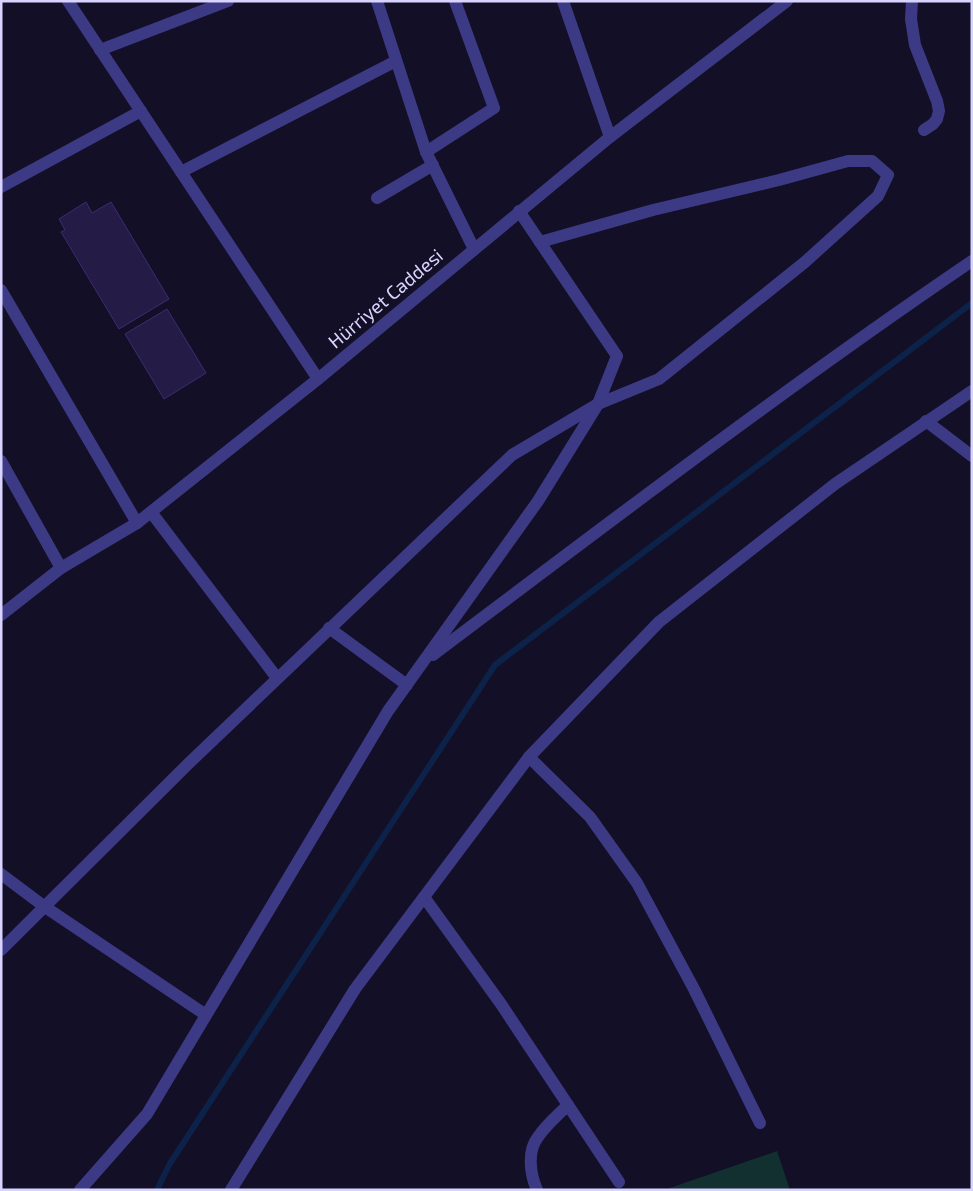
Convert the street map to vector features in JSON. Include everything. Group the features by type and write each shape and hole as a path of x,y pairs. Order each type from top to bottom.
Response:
{"street":[{"path":"68,1 318,379"},
{"path":"100,50 228,1"},
{"path":"377,1 426,152 474,249"},
{"path":"426,152 494,108 455,1"},
{"path":"563,1 610,137"},
{"name":"Hürriyet Caddesi","path":"1,615 61,568 137,523 318,379 610,137 787,1"},
{"path":"912,1 911,19 915,45 940,111 933,124 924,130"},
{"path":"181,172 396,61"},
{"path":"1,187 141,111"},
{"path":"1,950 188,764 512,455 598,404 659,378 805,262 878,196 888,175 872,161 848,161 779,180 653,210 540,242"},
{"path":"377,198 433,165"},
{"path":"80,1190 147,1114 388,711 538,501 598,404 617,356 519,211"},
{"path":"423,663 730,432 972,261"},
{"path":"1,290 137,523"},
{"path":"231,1190 355,989 529,757 659,622 835,484 972,391"},
{"path":"926,422 972,456"},
{"path":"1,461 61,568"},
{"path":"151,512 277,678"},
{"path":"329,628 407,685"},
{"path":"529,757 590,817 637,883 694,989 760,1124"},
{"path":"1,874 44,907 206,1015"},
{"path":"424,898 501,1004 619,1182"},
{"path":"537,1190 531,1170 533,1148 537,1138 568,1105"}],"green space":[{"path":"777,1151 790,1190 664,1190"}],"building":[{"path":"86,202 92,213 111,202 169,299 119,329 61,232 65,230 59,219"},
{"path":"167,309 206,373 164,399 125,334"}],"waterway":[{"path":"157,1190 169,1165 495,665 972,303"}]}
